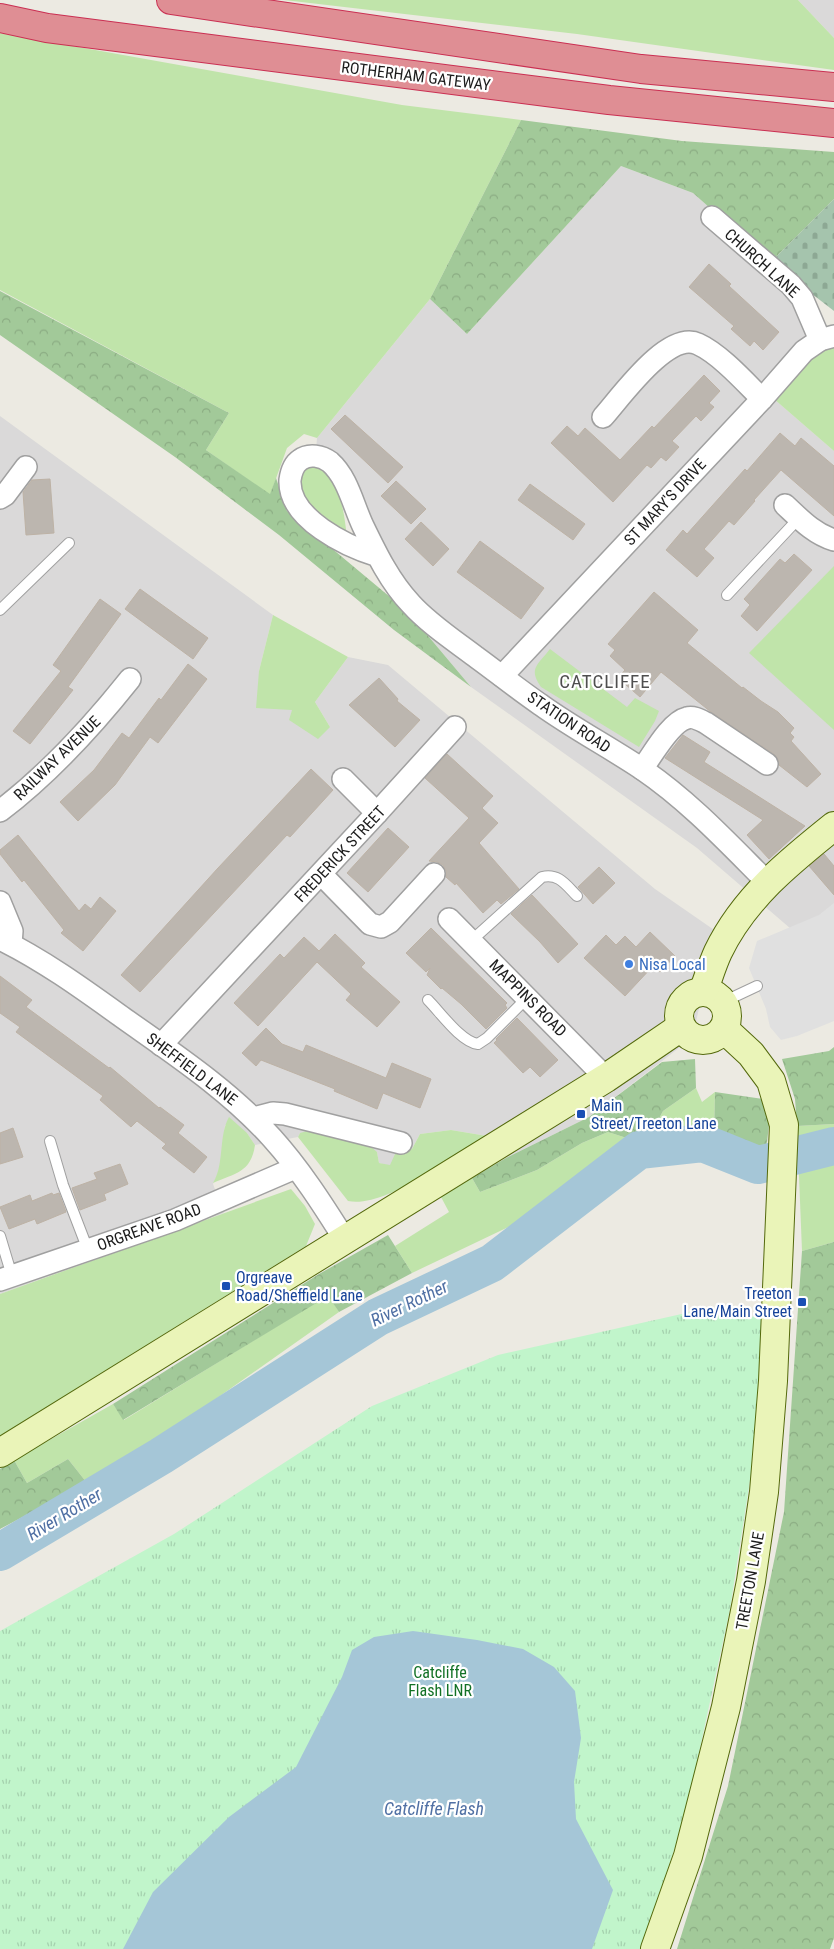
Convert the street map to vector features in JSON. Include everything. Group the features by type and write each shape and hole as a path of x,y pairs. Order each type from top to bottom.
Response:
{"highway":[{"path":"171,0 641,69 834,88"},
{"name":"ROTHERHAM GATEWAY","path":"0,18 48,28 608,100 834,123"}],"main road":[{"path":"713,997 688,997 682,1003 679,1010 681,1027 686,1033 699,1040 713,1038 724,1029 728,1015 713,997 718,953 729,932 742,912 767,882 834,826"},
{"path":"0,1453 606,1078 681,1027"},
{"name":"TREETON LANE","path":"655,1949 690,1847 726,1707 751,1582 764,1492 773,1381 784,1125 771,1081 751,1054 724,1029"}],"street":[{"name":"CHURCH LANE","path":"712,217 791,285 802,298 827,338"},
{"name":"ST MARY'S DRIVE","path":"502,676 762,399 804,351 827,338"},
{"path":"603,417 653,360 668,348 683,342 696,343 711,351 762,399"},
{"name":"STATION ROAD","path":"378,556 360,551 341,541 314,523 300,508 292,497 290,476 294,467 301,459 310,455 321,457 330,462 341,476 386,571 411,605 451,638 549,711 642,770 691,807 767,882"},
{"path":"0,498 5,495 26,467"},
{"path":"792,511 822,536 834,540"},
{"name":"RAILWAY AVENUE","path":"0,811 76,744 130,679"},
{"path":"642,770 672,727 679,721 688,718 696,718 706,723 767,764"},
{"name":"FREDERICK STREET","path":"161,1045 455,727"},
{"path":"343,779 377,813"},
{"path":"321,874 370,924 381,927 390,922 434,874"},
{"path":"0,902 12,931 5,942"},
{"name":"MAPPINS ROAD","path":"449,919 606,1078"},
{"name":"SHEFFIELD LANE","path":"5,942 73,982 213,1083 253,1118 273,1139 318,1197 345,1240"},
{"path":"253,1118 273,1113 285,1114 401,1143"},
{"name":"ORGREAVE ROAD","path":"6,1278 175,1220 295,1168"}],"lane":[{"path":"727,595 792,511"},
{"path":"0,610 69,544"},
{"path":"471,941 542,877 557,876 578,896"},
{"path":"713,997 756,986"},
{"path":"428,1000 464,1037 471,1043 478,1044 487,1038 527,998"},
{"path":"50,1142 63,1185 88,1250"},
{"path":"0,1236 6,1278"}],"shaded area":[{"path":"798,0 834,0 834,38"},
{"path":"621,166 693,193 771,262 813,295 831,347 774,399 834,451 834,966 697,848 471,687 408,612 343,510 340,493 315,464 317,438 430,299 467,334"},
{"path":"0,416 273,615 259,671 292,710 330,727 315,702 348,657 388,665 655,889 733,943 703,992 692,1038 589,1117 506,1158 487,1136 451,1130 420,1134 412,1149 390,1166 379,1163 377,1152 300,1133 298,1137 255,1145 247,1133 225,1125 222,1157 213,1184 224,1213 0,1294"},
{"path":"834,903 834,1021 797,1036 781,1040 770,1027 766,1009 749,968 757,941 819,915"}],"green space":[{"path":"284,0 798,0 834,38 834,70 577,34"},
{"path":"0,33 402,105 521,120 430,299 317,438 304,434 287,448 270,495 206,450 229,413 0,290"},
{"path":"521,120 682,141 834,152 834,199 771,262 693,193 621,166 467,334 430,299"},
{"path":"834,199 834,311 771,262"},
{"path":"0,291 229,413 206,450 270,494 276,478 287,511 408,612 471,687 394,630 279,535 175,457 0,335"},
{"path":"834,347 834,451 774,399 817,353"},
{"path":"315,464 324,471 335,486 342,505 347,536 308,509 297,475 306,466"},
{"path":"834,566 834,730 749,653"},
{"path":"273,615 348,657 315,702 330,727 318,739 289,720 292,710 256,708 259,671"},
{"path":"550,649 627,707 635,698 659,711 639,747 541,687 537,681 535,671 538,663"},
{"path":"834,1047 834,1124 797,1126 795,1099 782,1059 829,1051"},
{"path":"695,1059 696,1088 663,1111 649,1138 636,1141 608,1132 582,1143 537,1170 480,1192 472,1178 506,1158 589,1117 662,1062"},
{"path":"696,1088 702,1102 715,1092 714,1134 692,1131 649,1138 663,1111"},
{"path":"715,1092 763,1099 769,1125 766,1150 714,1134"},
{"path":"229,1117 247,1133 255,1145 253,1154 246,1167 241,1171 213,1183 219,1167 224,1133"},
{"path":"834,1124 834,1242 802,1251 797,1126"},
{"path":"451,1130 487,1136 439,1167 400,1189 381,1197 363,1201 348,1201 298,1137 300,1133 307,1131 370,1146 377,1152 379,1163 390,1165 396,1152 412,1149 420,1134"},
{"path":"608,1132 636,1141 517,1223 412,1273 395,1246 449,1212 441,1197 472,1178 480,1192 537,1170 582,1143"},
{"path":"291,1189 305,1206 315,1224 306,1246 0,1436 0,1294"},
{"path":"388,1235 412,1273 339,1312 328,1296 123,1420 113,1404 319,1274"},
{"path":"834,1242 834,1938 830,1949 677,1949 728,1786 784,1512 802,1251"},
{"path":"328,1295 339,1312 186,1420 87,1483 68,1459 27,1483 14,1460 113,1404 124,1420"},
{"name":"Catcliffe Flash LNR","path":"713,1307 713,1315 762,1317 758,1429 730,1609 686,1813 642,1949 0,1949 0,1631 174,1534 372,1406 498,1355"},
{"path":"68,1459 87,1483 0,1529 0,1469 14,1460 27,1483"}],"water":[{"name":"Catcliffe Flash","path":"413,1631 523,1649 554,1667 575,1691 581,1738 574,1782 576,1819 613,1890 592,1949 123,1949 153,1892 229,1817 296,1767 342,1677 352,1650 374,1637"}],"building":[{"path":"709,264 731,284 729,286 779,332 763,350 754,341 750,346 731,329 734,326 689,287"},
{"path":"704,375 720,391 709,403 714,407 701,421 696,416 672,441 679,447 666,461 661,457 651,468 647,465 613,502 551,443 567,426 578,436 585,428 620,460 652,426 654,428"},
{"path":"345,415 403,467 388,483 331,429"},
{"path":"780,433 795,446 801,438 834,466 834,516 781,470 734,525 729,521 704,549 714,558 697,577 666,550 683,530 687,534"},
{"path":"50,479 54,533 26,535 23,492 32,480"},
{"path":"396,481 426,509 411,524 381,496"},
{"path":"530,484 585,524 573,540 518,500"},
{"path":"421,522 449,549 433,566 405,539"},
{"path":"480,541 544,588 521,619 457,572"},
{"path":"794,554 812,570 757,631 741,616 750,605 744,599 780,559 785,563"},
{"path":"140,589 208,638 193,659 125,609"},
{"path":"654,592 698,630 687,643 742,688 778,712 794,728 790,733 794,737 791,741 821,774 807,787 779,765 778,759 774,754 711,712 661,672 640,697 618,678 625,670 610,656 615,650 608,644"},
{"path":"100,599 121,614 68,687 73,690 30,744 13,731 61,671 53,665"},
{"path":"188,664 207,679 158,743 150,737 115,785 78,821 60,802 94,770 122,733 129,738"},
{"path":"379,678 398,699 397,701 420,720 395,747 349,705"},
{"path":"683,735 710,752 704,762 805,826 769,859 747,835 763,820 665,758"},
{"path":"447,754 493,796 482,808 498,823 479,843 519,889 501,904 497,900 483,913 456,883 455,885 446,877 443,865 429,861 469,818 425,778"},
{"path":"311,769 333,790 290,837 287,835 140,992 121,975"},
{"path":"388,828 409,847 368,892 347,873"},
{"path":"18,835 79,911 85,904 91,909 100,897 116,911 83,951 61,933 64,930 24,880 22,882 0,854 0,850"},
{"path":"824,854 834,866 834,895 809,866"},
{"path":"599,867 615,883 593,904 578,887"},
{"path":"532,895 578,944 558,963 540,942 511,914"},
{"path":"431,928 507,1003 505,1005 507,1008 486,1029 461,1004 441,989 427,975 430,968 426,972 406,953"},
{"name":"Nisa Local","path":"650,932 675,956 660,972 653,966 625,996 584,958 606,935 616,945 625,936 636,947"},
{"path":"335,934 365,963 361,967 400,1002 377,1027 346,1000 351,994 317,962 258,1026 234,1003 280,954 284,958 304,937 319,951"},
{"path":"0,976 32,1000 26,1007 110,1067 159,1108 184,1125 178,1133 207,1157 194,1173 162,1148 166,1144 137,1121 131,1127 100,1100 103,1096 16,1032 20,1027 0,1013"},
{"path":"517,1018 558,1060 540,1077 530,1067 523,1073 494,1043"},
{"path":"266,1028 282,1044 303,1052 306,1045 386,1078 392,1063 431,1079 420,1108 383,1093 377,1109 334,1091 335,1089 261,1060 256,1066 242,1053"},
{"path":"13,1128 23,1157 0,1164 0,1133"},
{"path":"120,1164 128,1184 104,1194 106,1200 80,1210 72,1188 97,1179 94,1173"},
{"path":"52,1193 53,1195 59,1193 66,1212 37,1224 35,1219 9,1229 0,1207 30,1195 32,1201"}],"waterway":[{"name":"River Rother","path":"0,1552 161,1456 378,1317 492,1263 639,1150 703,1143 758,1165 834,1146"}],"place":[{"name":"Nisa Local","path":"629,964"},
{"name":"Main Street/Treeton Lane","path":"581,1114"},
{"name":"Orgreave Road/Sheffield Lane","path":"226,1286"},
{"name":"Treeton Lane/Main Street","path":"802,1302"}],"district":[{"name":"CATCLIFFE","path":"605,681"}]}
